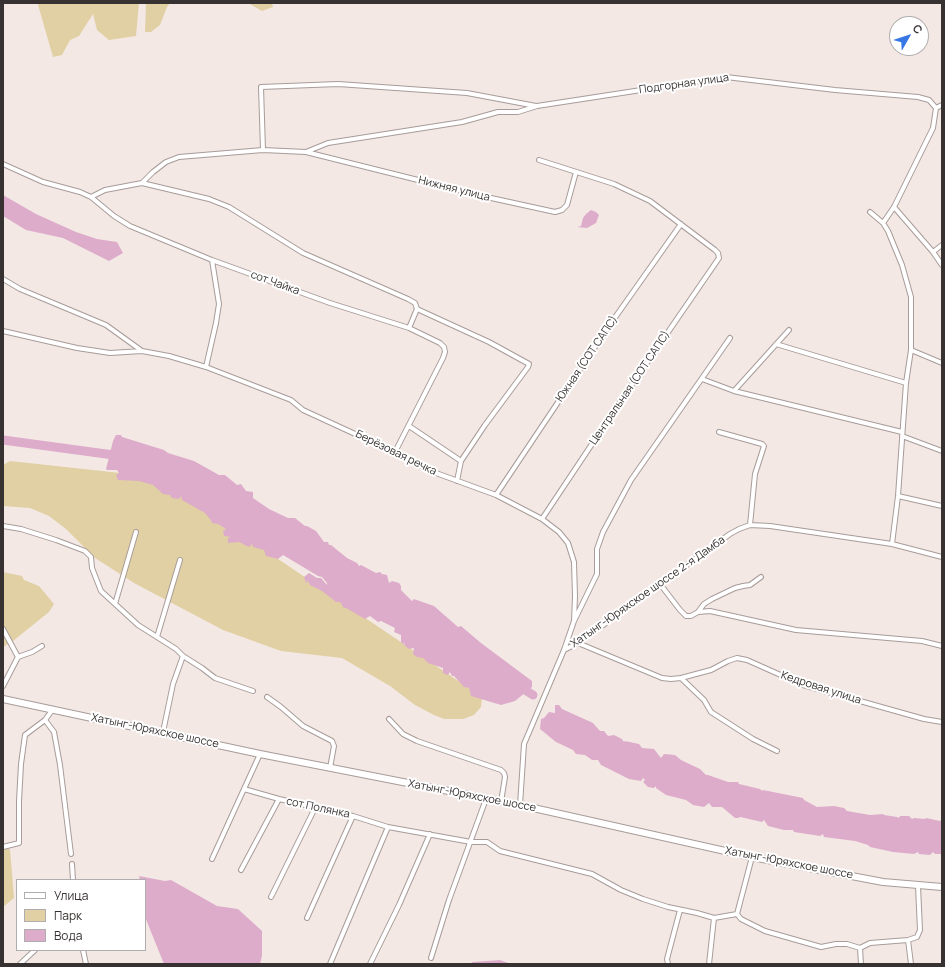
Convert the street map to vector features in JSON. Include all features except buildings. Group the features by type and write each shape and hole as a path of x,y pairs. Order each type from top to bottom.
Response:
{"main road":[{"name":"Хатынг-Юряхское шоссе","path":"3,699 164,732 260,754 520,805 752,857 883,882 942,887"}],"street":[{"name":"Подгорная улица","path":"306,152 328,143 462,122 498,112 518,112 537,106 726,76 835,90 918,97 929,100 936,108"},
{"path":"263,150 261,87 338,84 467,93 537,106"},
{"path":"883,223 894,207 933,128 936,108 942,105"},
{"path":"142,183 166,162 178,157 263,150 306,152"},
{"name":"Нижняя улица","path":"306,152 482,196 555,212 562,210 567,205 576,172"},
{"path":"539,160 614,184 650,201 681,224"},
{"name":"сот Чайка","path":"3,164 43,182 80,192 91,197 114,216 130,226 212,260 330,303 409,328 440,343 444,347 445,352 443,358 409,426"},
{"path":"91,197 105,190 142,183 209,199 229,207 303,253 415,303 417,310 409,328"},
{"path":"894,207 933,252 942,265"},
{"path":"870,212 883,223 888,230 902,265 911,297 911,350 906,383 898,496 892,544"},
{"name":"Центральная (СОТ САПС)","path":"542,519 719,258 715,250 681,224"},
{"name":"Южная (СОТ САПС)","path":"496,495 613,320 681,224"},
{"path":"933,252 942,245"},
{"path":"206,367 219,304 212,260"},
{"path":"3,279 20,289 106,325 142,351"},
{"path":"417,310 489,342 529,364 461,461 457,481"},
{"path":"734,391 789,330"},
{"path":"3,331 77,348 110,353 142,351"},
{"path":"564,650 574,621 594,581 598,566 597,549 603,532 631,480 730,338"},
{"path":"776,344 906,383"},
{"path":"911,350 942,363"},
{"name":"Берёзовая речка","path":"142,351 169,356 206,367 291,400 303,410 395,452 436,473 496,495 542,519 559,532 568,543 572,555 574,562 576,596 574,621"},
{"path":"702,379 734,391 902,434 942,451"},
{"path":"395,452 409,426 461,461"},
{"path":"719,432 762,444 764,446 755,474 750,525"},
{"path":"898,496 942,506"},
{"name":"Хатынг-Юряхское шоссе 2-я Дамба","path":"520,805 524,744 564,650 578,643 740,528 750,525 795,529 892,544 942,557"},
{"path":"3,526 21,529 56,540 85,552 91,557 92,568 101,591 138,625 176,649 183,656 215,678 253,691"},
{"path":"115,604 136,532"},
{"path":"158,637 180,560"},
{"path":"660,584 682,613 686,616 691,616 698,612 704,604 712,599 736,588 750,585 761,577"},
{"path":"698,612 719,612 796,630 922,641 942,646"},
{"path":"3,629 18,657"},
{"name":"Кедровая улица","path":"578,643 662,678 671,679 681,678 711,670 737,658 747,660 803,685 924,719 942,722"},
{"path":"3,686 18,657 32,652 42,646"},
{"path":"164,732 173,684 183,656"},
{"path":"681,678 704,700 711,712 753,739 777,751"},
{"path":"267,697 303,726 332,741 334,746 330,768"},
{"path":"3,847 19,843 21,764 25,735 45,720 53,709"},
{"path":"389,719 403,734 417,741 501,770 505,776 501,802"},
{"path":"45,720 54,732 63,786 71,854"},
{"path":"212,859 260,754"},
{"name":"сот Полянка","path":"244,789 315,808 353,816 388,827 471,842 486,842 500,851 592,874 620,890 655,903 714,918"},
{"path":"242,870 279,799"},
{"path":"431,958 449,900 486,799"},
{"path":"271,897 315,808"},
{"path":"307,918 353,816"},
{"path":"330,964 388,827"},
{"path":"370,964 399,905 430,834"},
{"path":"737,914 752,857"},
{"path":"72,864 73,879"},
{"path":"737,914 741,919 765,931 821,947 836,944 847,944 860,948 870,942 914,939 920,933 918,886"},
{"path":"668,964 667,958 680,910"},
{"path":"709,964 714,918 737,914"},
{"path":"908,940 911,964"},
{"path":"860,948 861,964"},
{"path":"20,964 34,951"},
{"path":"83,951 86,964"}],"green space":[{"path":"39,3 139,3 136,36 109,40 97,30 93,14 79,36 70,40 62,55 53,57 38,5"},
{"path":"146,3 170,3 160,25 151,32 145,32"},
{"path":"248,3 272,3 273,7 262,11"},
{"path":"10,461 157,477 482,697 481,707 474,715 463,719 444,719 415,705 390,686 342,658 281,651 223,630 134,583 95,558 66,529 49,516 30,508 3,506 3,465"},
{"path":"3,572 22,576 24,580 39,586 54,604 49,612 13,641 3,647"},
{"path":"3,849 10,849 14,898 3,907"}],"water":[{"path":"3,195 36,214 76,232 97,239 117,242 123,253 109,261 63,238 26,230 3,216"},
{"path":"591,210 599,215 596,223 587,228 577,227 581,226 583,218"},
{"path":"116,435 121,435 122,437 194,461 219,475 225,475 237,485 241,484 246,491 253,492 253,498 269,509 288,518 295,518 305,526 316,531 324,542 328,542 329,545 347,558 357,563 359,566 361,565 376,573 380,572 387,575 389,583 392,581 399,583 401,590 412,601 414,599 434,606 458,627 461,626 532,681 532,687 515,701 501,705 471,696 469,688 464,687 454,676 452,676 450,672 448,675 443,673 443,668 428,663 423,658 417,657 413,654 414,648 409,649 404,645 405,643 403,644 401,642 401,635 394,632 395,628 381,621 378,622 370,616 365,619 344,608 340,602 336,602 322,591 310,585 308,581 306,583 304,577 309,573 317,578 321,578 327,585 322,577 283,555 278,559 266,556 264,550 253,547 252,544 249,547 239,542 228,543 228,538 231,537 224,536 223,531 226,529 218,524 212,523 205,513 182,500 181,496 179,499 172,498 170,495 163,494 153,485 139,481 118,480 116,475 119,473 117,470 106,469"},
{"path":"555,705 559,705 562,709 593,723 600,731 604,731 608,736 614,735 622,739 624,742 639,744 642,748 654,749 661,758 664,754 675,755 681,760 700,769 706,775 728,782 738,782 739,784 760,789 762,791 803,798 817,807 834,806 844,808 847,811 870,815 883,814 899,818 900,816 909,816 912,819 926,818 940,821 942,819 942,854 935,854 933,852 930,855 919,854 918,852 914,854 893,852 870,847 855,841 824,837 823,834 820,836 794,832 793,830 784,830 768,826 764,820 762,822 740,817 735,818 722,807 712,807 709,803 704,807 693,805 686,800 666,795 656,788 656,786 654,788 648,787 643,782 645,780 643,778 641,781 629,779 601,765 598,760 592,760 585,755 576,754 573,750 556,742 540,729 541,719 544,718 549,712 555,713"},
{"path":"139,876 165,881 171,880 217,906 238,909 262,931 262,956 260,964 164,964 146,919 146,879 140,879"},
{"path":"500,960 511,964 469,964 473,962"}],"waterway":[{"path":"3,440 121,456"},
{"path":"517,685 533,695"}]}
